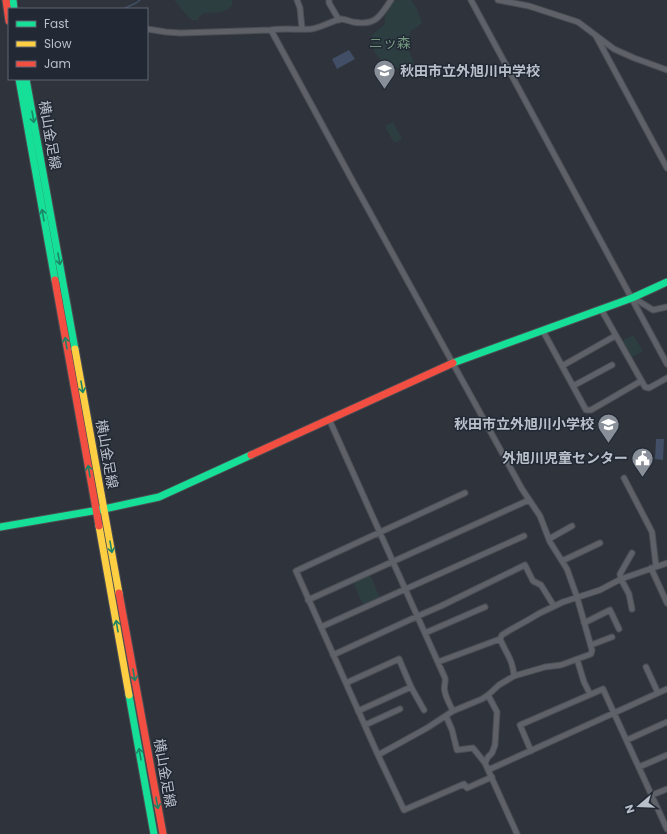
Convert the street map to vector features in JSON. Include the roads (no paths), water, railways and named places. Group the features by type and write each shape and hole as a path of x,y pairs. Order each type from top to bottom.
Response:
{"street":[{"path":"6,0 8,14"},
{"path":"297,0 300,8 302,29"},
{"path":"329,0 329,3 339,20"},
{"path":"148,29 180,33 312,29 342,19 365,23 374,21 380,16 392,0"},
{"path":"471,0 633,297 667,364"},
{"path":"498,0 529,6 578,22 614,49 667,70"},
{"path":"271,30 522,489 540,516 549,539 567,569 577,597 592,650 591,654 561,665 545,667 514,676 499,685 488,695 453,711 427,728 378,755"},
{"path":"596,35 667,168"},
{"name":"横山金足線","path":"19,80 154,834"},
{"name":"横山金足線","path":"26,80 163,834"},
{"path":"0,527 104,509 159,497 453,363 633,297 667,282"},
{"path":"633,297 653,310 667,307"},
{"path":"600,309 645,387 649,388 667,378"},
{"path":"543,330 586,410 591,410 641,381"},
{"path":"562,366 616,336"},
{"path":"573,386 612,365"},
{"path":"329,419 445,678 446,681 444,688 453,711"},
{"path":"624,478 652,532 654,567 667,603"},
{"path":"465,493 296,571 404,810 464,784 467,788 492,777"},
{"path":"308,600 529,500"},
{"path":"549,539 572,526"},
{"path":"321,627 524,536"},
{"path":"562,561 600,543"},
{"path":"632,553 620,574 629,594 632,609"},
{"path":"438,662 500,640 502,635 510,630 563,602 600,590 621,579 667,563"},
{"path":"333,655 441,606 525,565 534,581 541,585 554,606"},
{"path":"425,633 484,607"},
{"path":"584,623 610,610 619,629"},
{"path":"591,646 612,637"},
{"path":"500,640 510,658 514,669 514,676"},
{"path":"346,683 399,659 411,687 424,710"},
{"path":"577,659 584,682 590,694"},
{"path":"646,667 658,693"},
{"path":"358,711 411,687"},
{"path":"531,751 520,725 602,689 666,825"},
{"path":"488,770 667,689"},
{"path":"485,762 492,753 495,745 496,712 488,695"},
{"path":"365,725 400,710"},
{"path":"446,716 452,730 457,750 473,748 485,762 517,834"},
{"path":"627,740 667,722"},
{"path":"639,767 667,755"},
{"path":"652,795 667,789"}],"water":[{"path":"349,50 355,59 337,69 332,59"},
{"path":"656,439 664,439 663,460 655,459"}],"waterway":[{"path":"125,8 140,0"}],"place":[{"name":"秋田市立外旭川中学校","path":"385,90"},
{"name":"秋田市立外旭川小学校","path":"609,444"},
{"name":"外旭川児童センター","path":"643,478"}],"park label":[{"name":"ニッ森","path":"390,43"}]}
